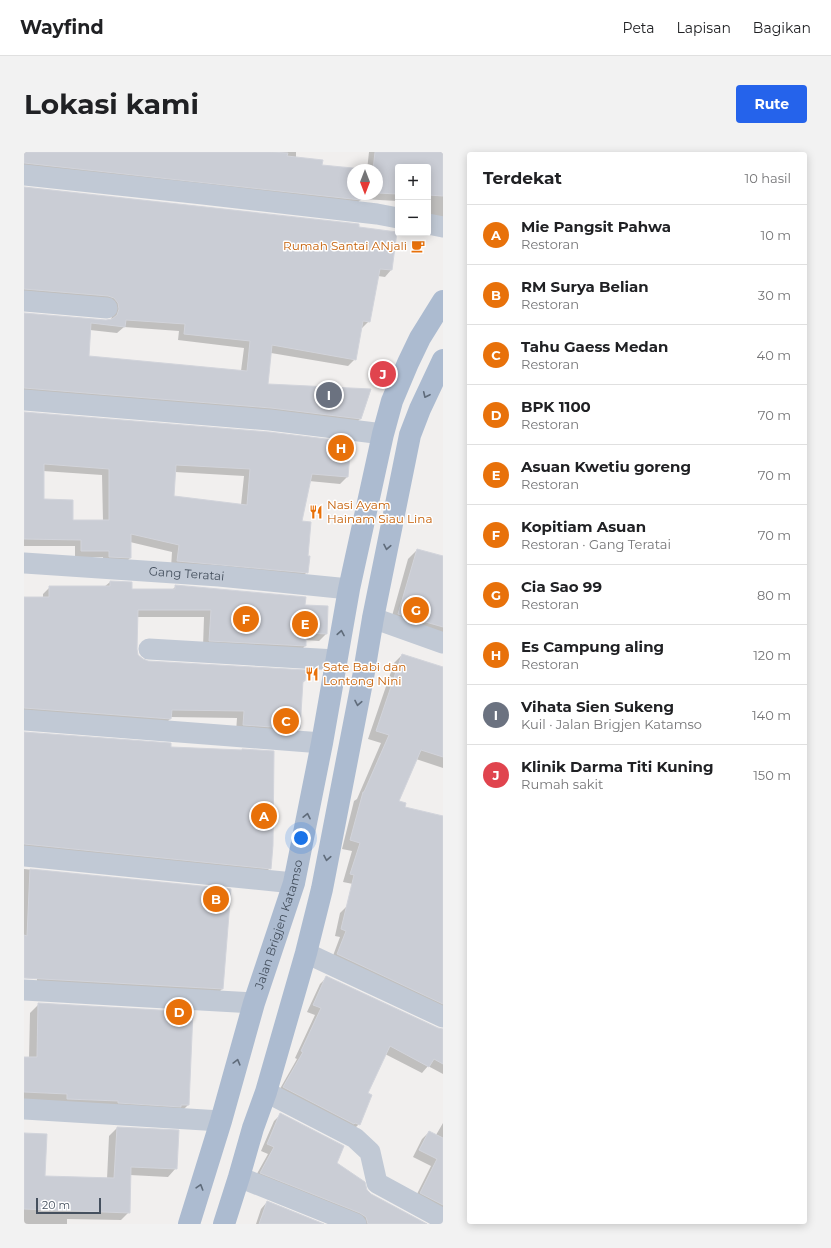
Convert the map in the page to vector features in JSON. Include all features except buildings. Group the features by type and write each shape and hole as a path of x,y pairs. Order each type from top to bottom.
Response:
{"main road":[{"name":"Jalan Brigjen Katamso","path":"189,1224 221,1121 254,1003 294,883 322,743 349,589 383,434 392,401 420,338 443,301"},
{"path":"224,1224 253,1128 266,1092 306,953 322,890 373,618 410,435 420,409 443,360"},
{"path":"314,783 341,788"}],"street":[{"path":"24,175 211,195 377,214 395,217"},
{"path":"431,225 443,227"},
{"path":"24,301 107,308"},
{"path":"24,400 270,420 383,434"},
{"name":"Gang Teratai","path":"24,563 219,576 349,589"},
{"path":"373,618 443,643"},
{"path":"149,649 336,660"},
{"path":"24,720 322,743"},
{"path":"24,856 294,883"},
{"path":"306,953 443,1017"},
{"path":"24,990 254,1003"},
{"path":"266,1092 355,1138 370,1152 377,1183 443,1219"},
{"path":"24,1109 221,1121"},
{"path":"239,1177 356,1224"}],"place":[{"name":"Rumah Santai ANjali","path":"418,246"},
{"name":"Klinik Darma Titi Kuning","path":"383,374"},
{"name":"Vihata Sien Sukeng","path":"329,395"},
{"name":"Es Campung aling","path":"341,448"},
{"name":"Nasi Ayam Hainam Siau Lina","path":"316,512"},
{"name":"Cia Sao 99","path":"416,610"},
{"name":"Kopitiam Asuan","path":"246,619"},
{"name":"Asuan Kwetiu goreng","path":"305,624"},
{"name":"Sate Babi dan Lontong Nini","path":"312,674"},
{"name":"Tahu Gaess Medan","path":"286,721"},
{"name":"Mie Pangsit Pahwa","path":"264,816"},
{"name":"RM Surya Belian","path":"216,899"},
{"name":"BPK 1100","path":"179,1012"}]}
